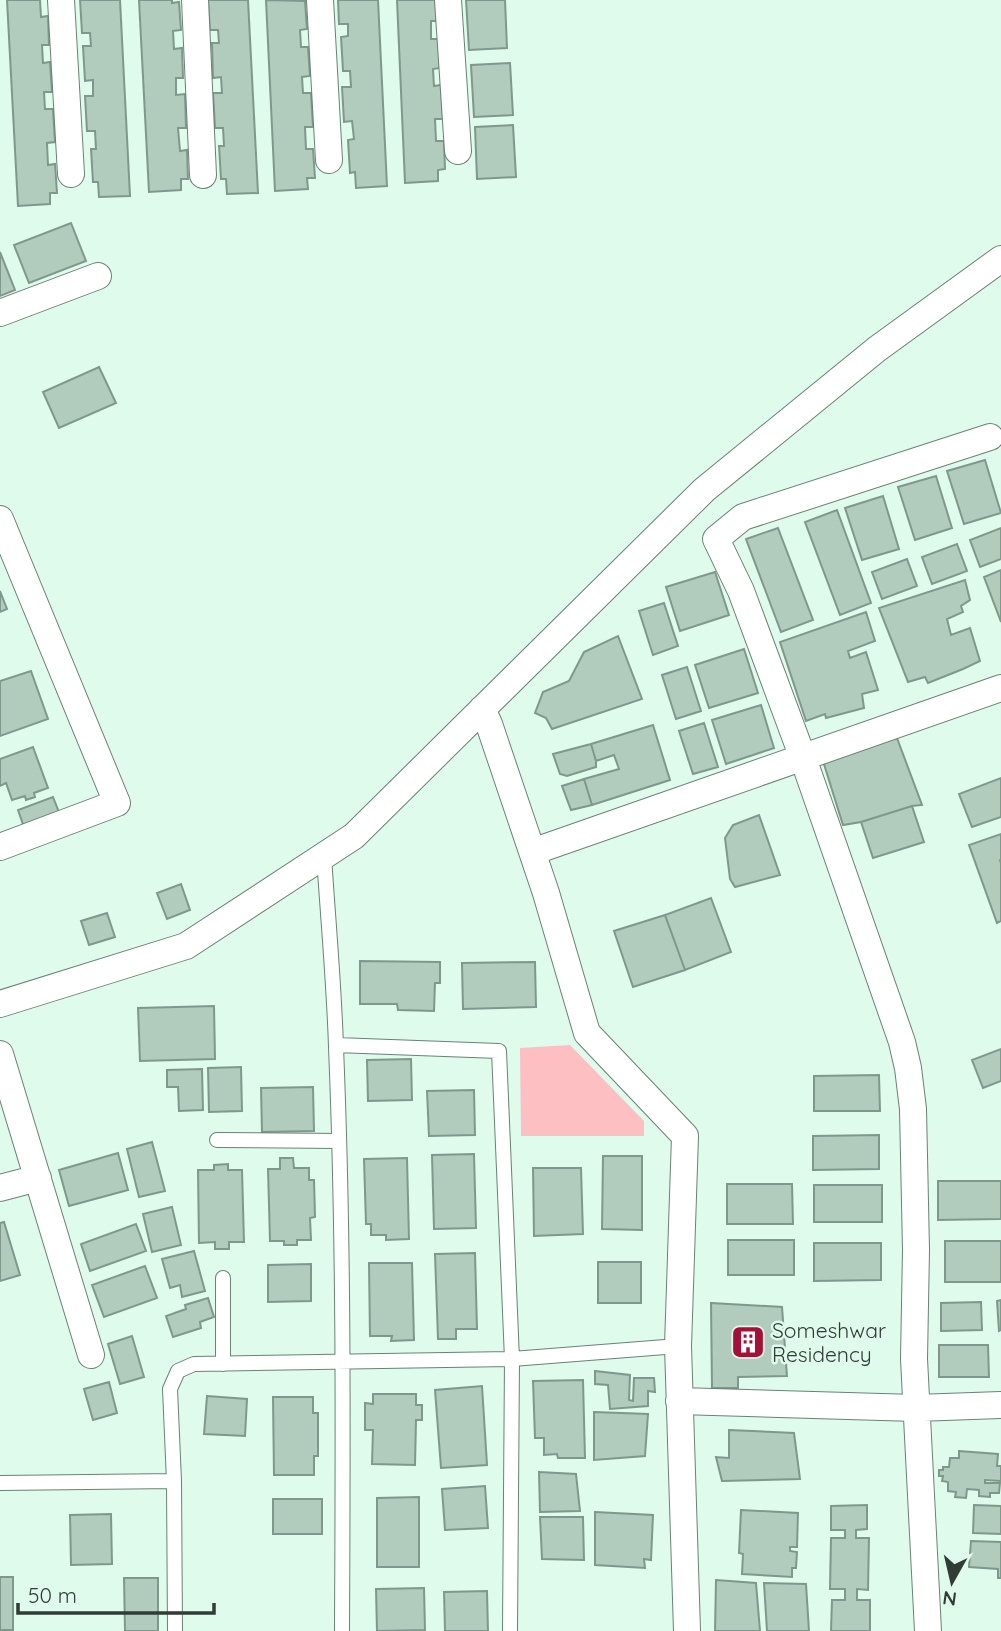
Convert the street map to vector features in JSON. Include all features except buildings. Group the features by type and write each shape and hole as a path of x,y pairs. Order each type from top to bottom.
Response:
{"street":[{"path":"61,0 71,174"},
{"path":"195,0 203,175"},
{"path":"320,0 329,160"},
{"path":"449,0 458,151"},
{"path":"0,1004 186,946 355,836 704,490 877,349 1001,259"},
{"path":"0,313 98,276"},
{"path":"928,1631 914,1359 916,1250 913,1110 908,1068 902,1042 803,758 741,591 716,539 743,517 990,437"},
{"path":"0,519 117,803 0,847"},
{"path":"532,852 1001,688"},
{"path":"482,709 532,852 587,1033 685,1136 678,1346 687,1631"},
{"path":"0,1054 91,1355"},
{"path":"0,1188 38,1178"},
{"path":"679,1401 916,1408 1001,1405"}],"lane":[{"path":"324,856 339,1141 343,1362 342,1631"},
{"path":"336,1045 515,1050"},
{"path":"499,1051 512,1359 510,1631"},
{"path":"217,1140 339,1141"},
{"path":"223,1278 223,1364"},
{"path":"175,1631 170,1389 178,1371 194,1364 512,1359 678,1346"},
{"path":"0,1483 174,1481"}],"shaded area":[{"path":"570,1045 644,1121 644,1136 521,1136 520,1048"}],"place":[{"name":"Someshwar Residency","path":"748,1342"}]}
